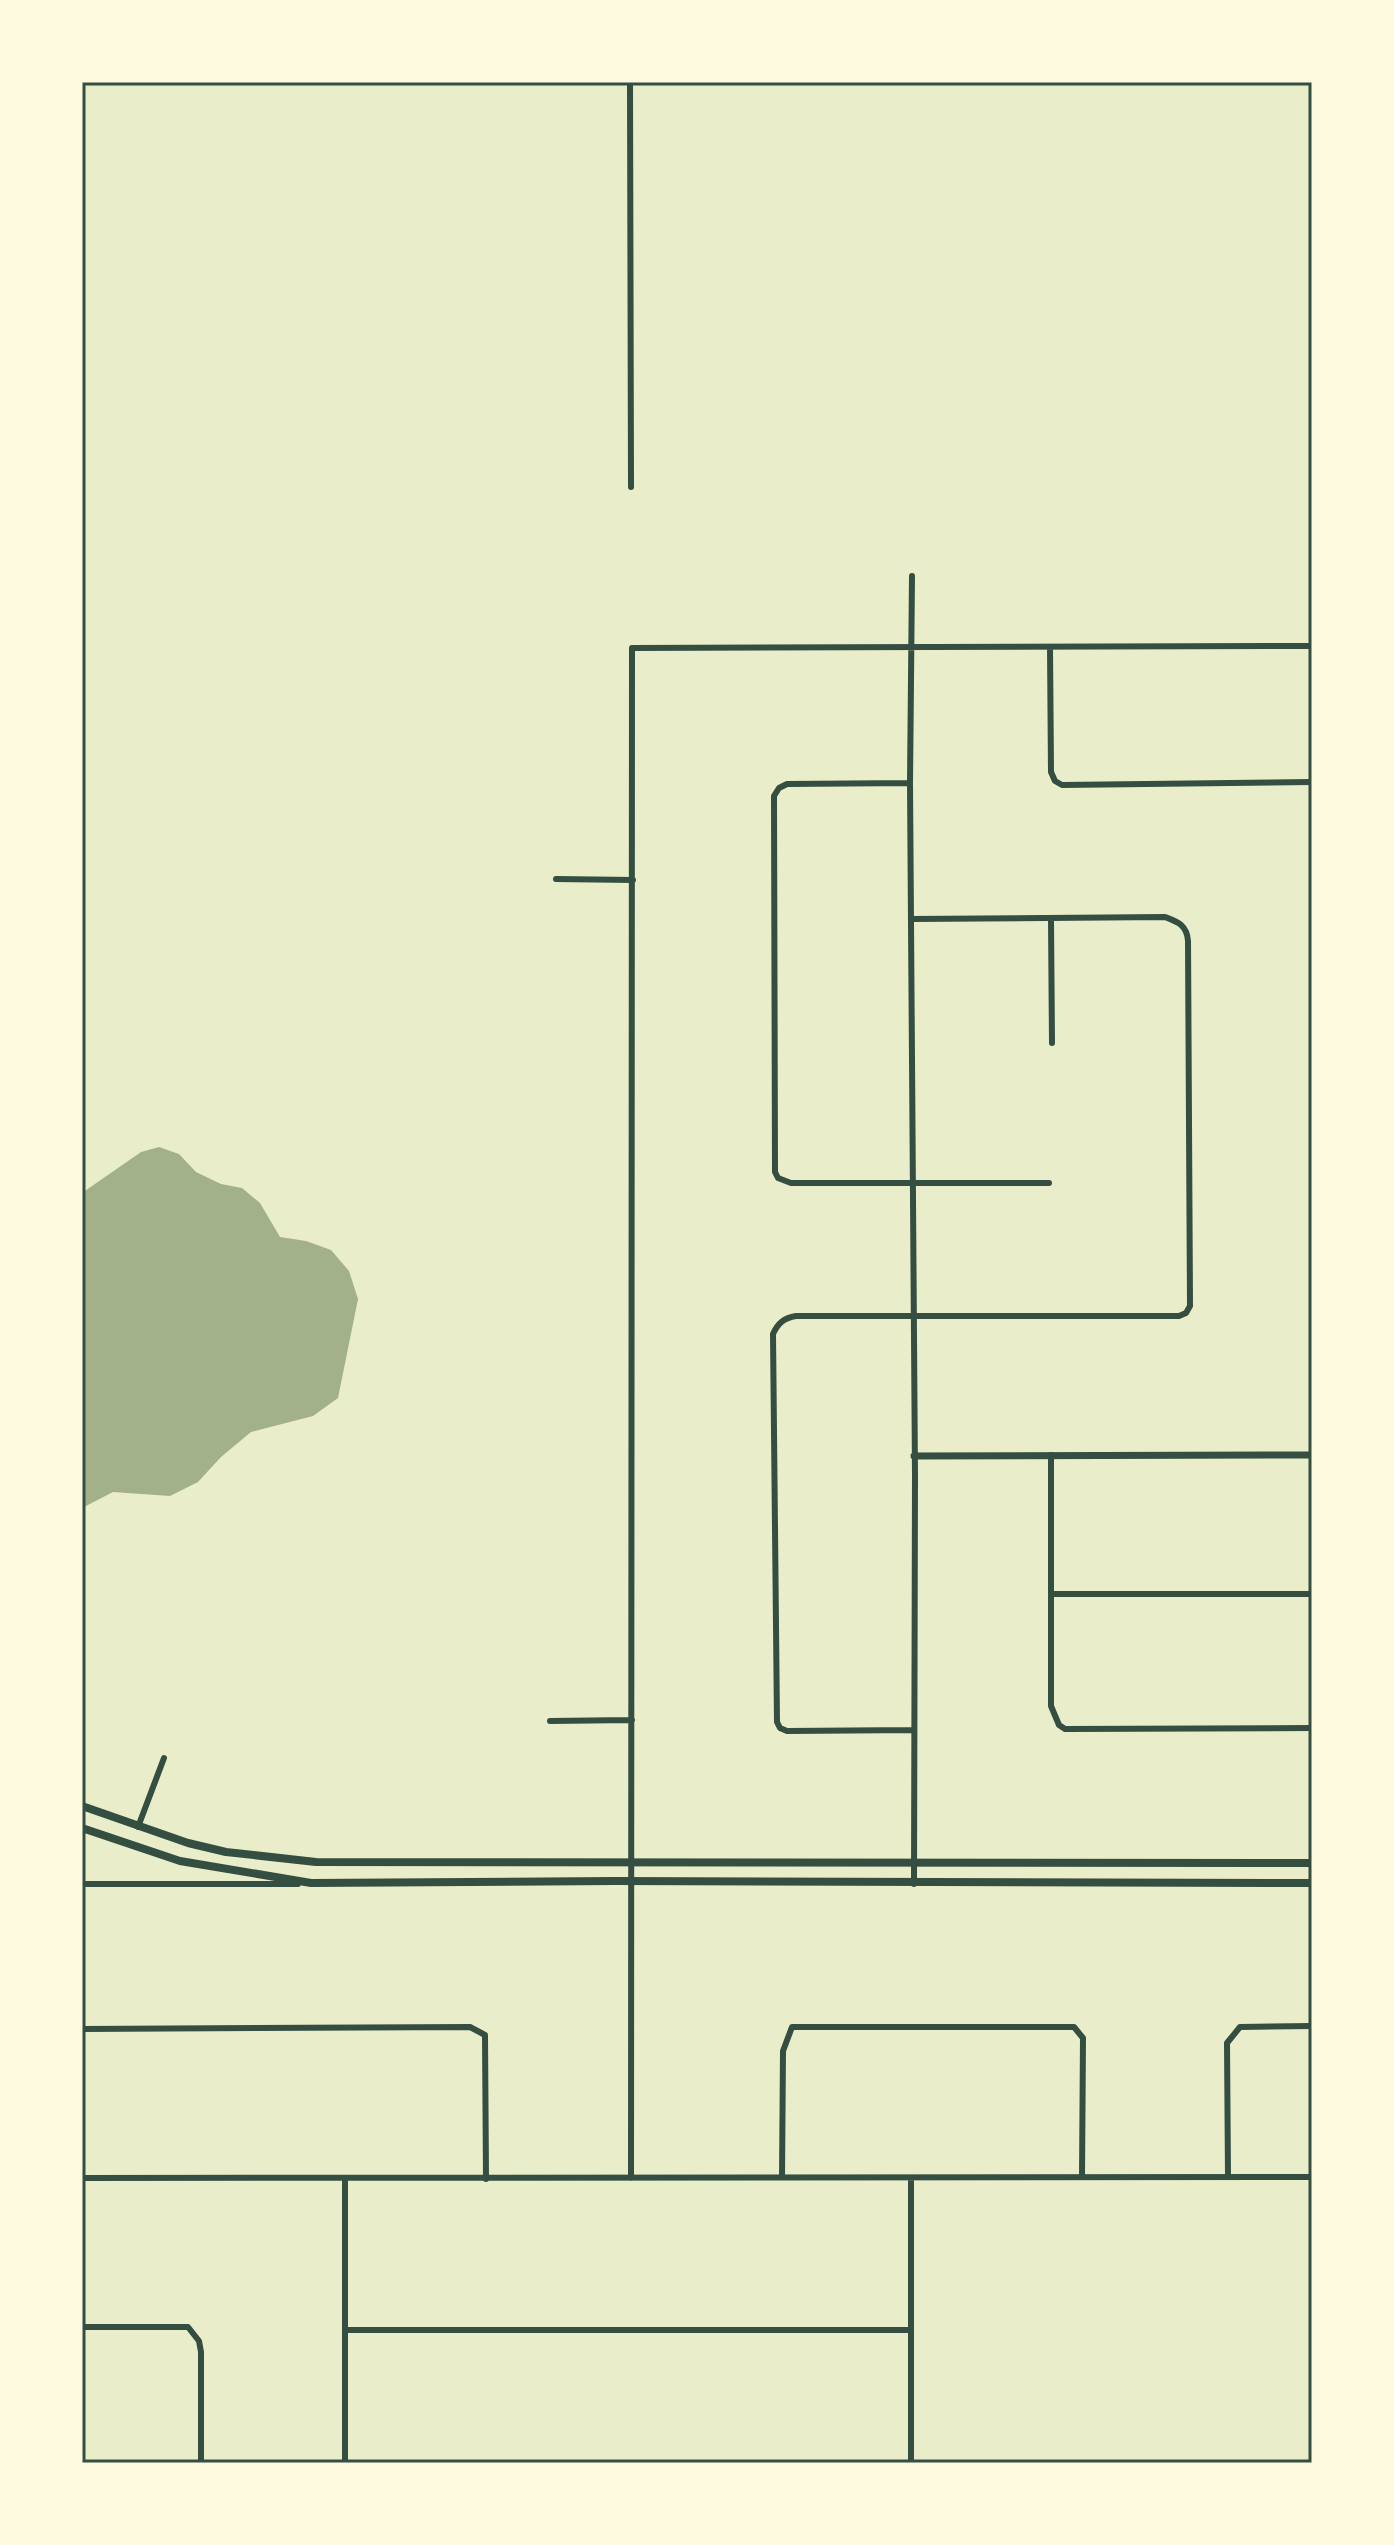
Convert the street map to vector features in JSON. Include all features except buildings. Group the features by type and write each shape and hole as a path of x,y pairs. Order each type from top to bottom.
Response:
{"main road":[{"path":"82,1806 188,1843 226,1852 288,1860 632,1864 1312,1863"},
{"path":"82,1828 180,1861 311,1883 1312,1883"}],"street":[{"path":"630,82 631,487"},
{"path":"912,576 914,1884"},
{"path":"631,2178 632,648 1312,646"},
{"path":"1050,647 1051,772 1055,781 1062,785 1312,782"},
{"path":"910,783 787,784 779,788 774,796 774,1165 778,1178 791,1183 1049,1183"},
{"path":"556,879 633,880"},
{"path":"911,919 1165,917 1183,925 1188,932 1190,1306 1186,1313 1179,1316 796,1316 782,1321 773,1334 777,1722 780,1728 787,1731 914,1730"},
{"path":"1051,920 1052,1043"},
{"path":"1051,1455 1051,1706 1059,1725 1065,1729 1312,1728"},
{"path":"914,1456 1312,1455"},
{"path":"1051,1594 1312,1594"},
{"path":"550,1721 632,1720"},
{"path":"138,1827 164,1758"},
{"path":"82,1884 311,1883"},
{"path":"782,2177 783,2051 792,2027 839,2026 1074,2027 1083,2038 1082,2176"},
{"path":"1228,2177 1227,2043 1240,2027 1312,2026"},
{"path":"82,2029 470,2027 485,2035 486,2179"},
{"path":"82,2178 1312,2177"},
{"path":"911,2178 911,2463"},
{"path":"345,2179 345,2463"},
{"path":"82,2327 188,2327 199,2341 201,2352 201,2463"},
{"path":"346,2330 911,2330"}],"shaded area":[{"path":"159,1147 179,1154 196,1172 221,1184 242,1188 260,1203 280,1237 306,1241 331,1250 349,1271 358,1299 338,1398 313,1416 251,1432 221,1457 198,1482 170,1496 113,1492 82,1508 82,1193 141,1152"}]}
